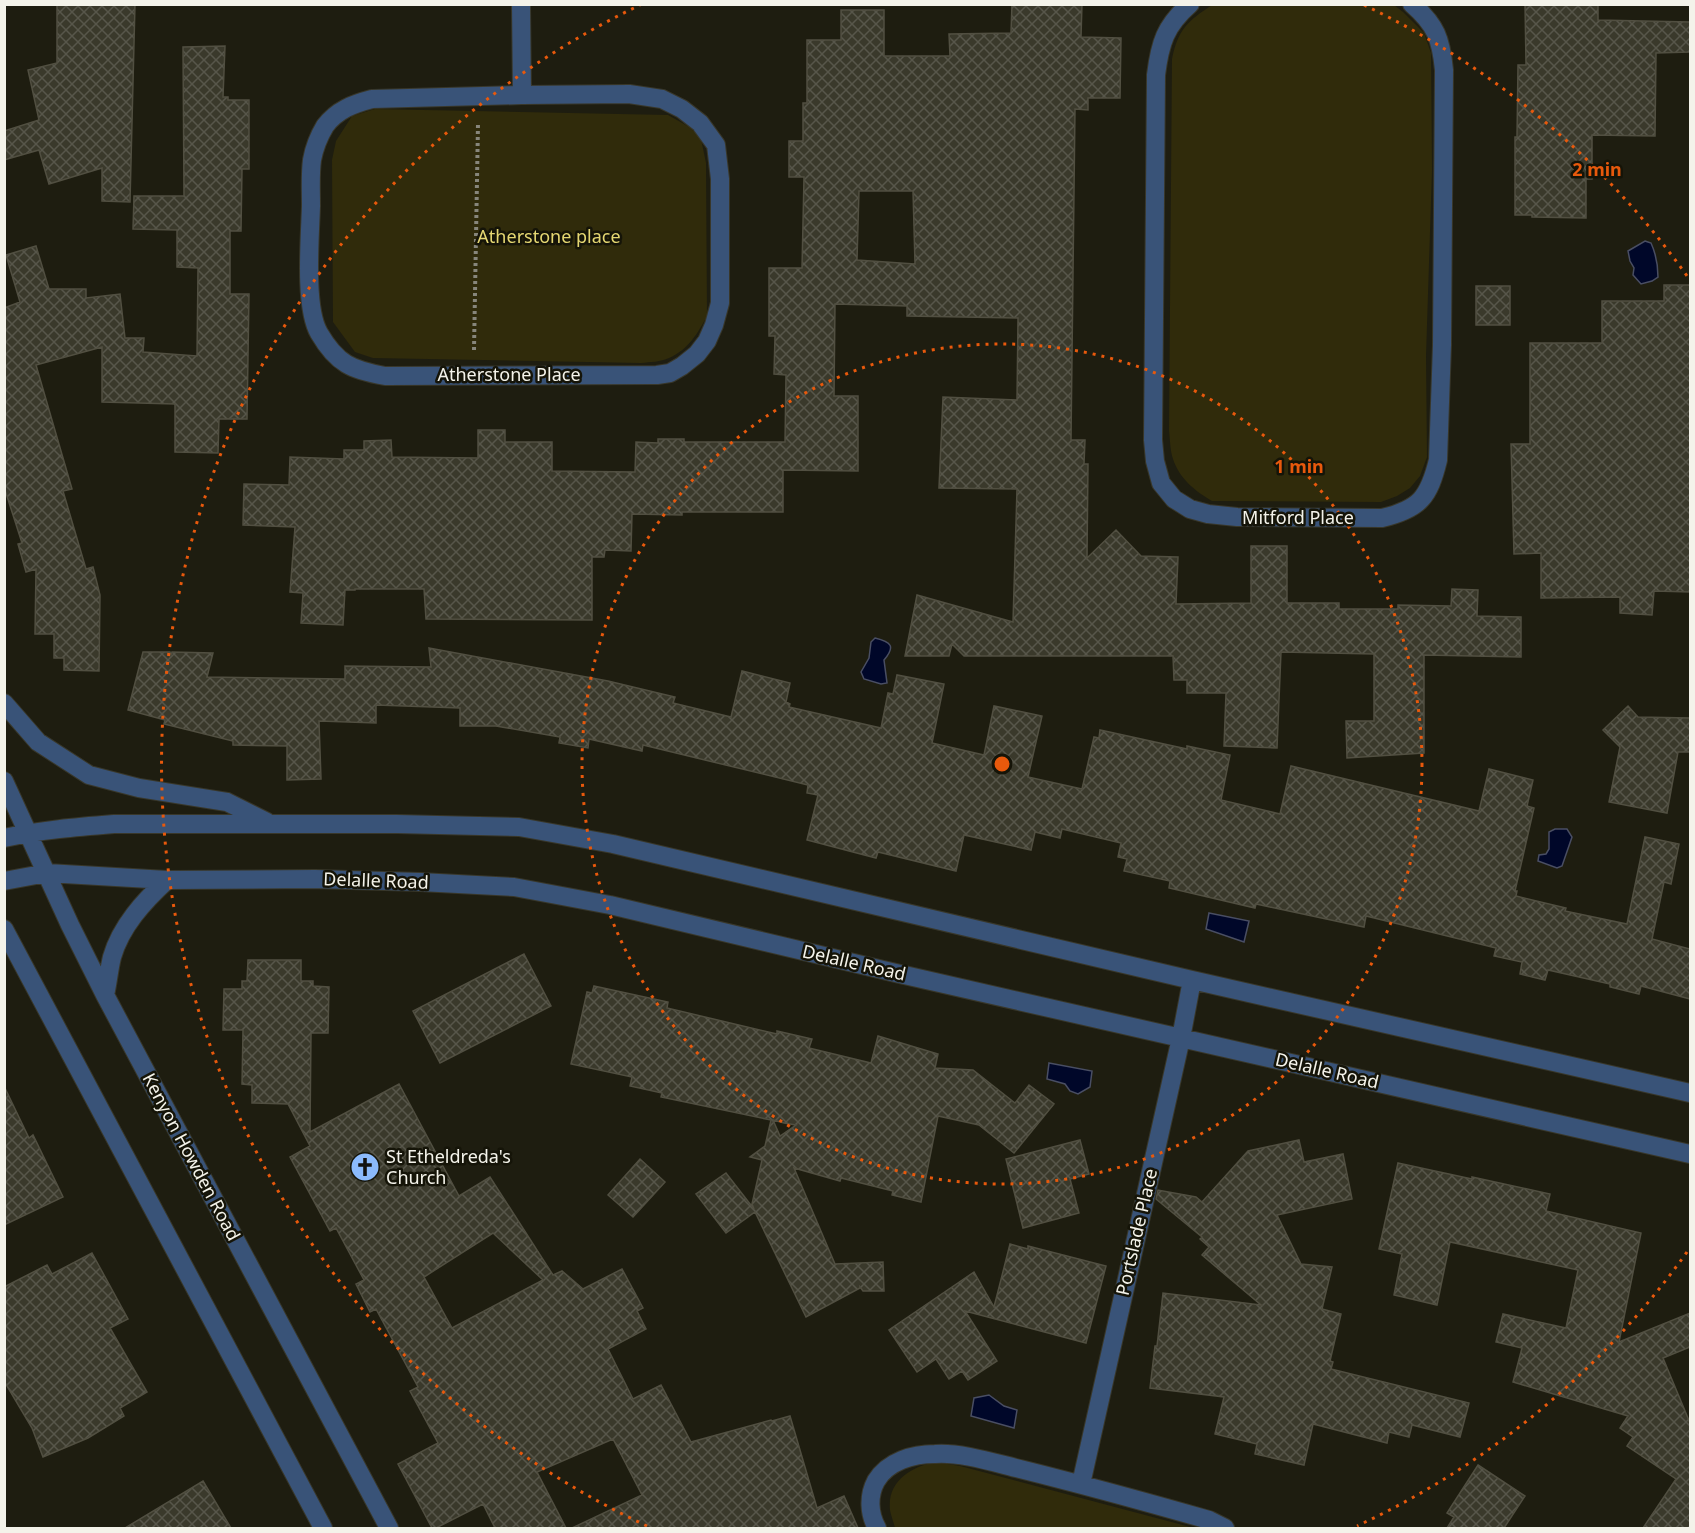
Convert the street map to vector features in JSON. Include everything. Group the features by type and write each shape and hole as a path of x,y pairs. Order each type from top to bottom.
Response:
{"street":[{"path":"521,4 522,95"},
{"name":"Mitford Place","path":"1190,4 1169,26 1159,52 1156,75 1153,440 1155,461 1161,483 1174,499 1190,509 1208,514 1237,518 1382,518 1402,513 1417,504 1427,493 1438,459 1442,345 1444,70 1442,50 1434,28 1412,4"},
{"name":"Atherstone Place","path":"629,94 662,99 682,109 700,123 716,146 720,179 720,303 707,341 697,354 670,373 657,375 385,376 348,366 331,350 318,332 311,310 312,161 325,127 338,113 352,104 372,99 479,97 629,94"},
{"path":"4,703 11,718 38,742 90,775 139,788 227,802 271,824"},
{"name":"Kenyon Howden Road","path":"4,781 105,995 389,1528"},
{"path":"4,838 75,827 114,824 397,824 519,827 613,844 1192,980 1690,1093"},
{"name":"Delalle Road","path":"4,881 47,873 167,880 350,880 514,887 610,905 900,974 1690,1154"},
{"path":"105,995 112,956 121,934 148,897 167,880"},
{"path":"4,929 323,1528"},
{"name":"Portslade Place","path":"1081,1484 1192,980"},
{"path":"877,1528 870,1508 872,1488 881,1472 913,1456 937,1453 974,1458 1081,1484 1209,1520 1225,1528"}],"path":[{"path":"473,375 479,97"}],"green space":[{"path":"1212,5 1394,5 1424,33 1431,53 1432,170 1426,356 1427,457 1420,476 1410,488 1381,502 1212,501 1188,483 1179,472 1173,459 1169,430 1172,59 1177,40 1185,27"},
{"name":"Atherstone place","path":"375,109 668,115 691,128 701,139 706,163 707,316 696,335 676,355 663,360 641,363 373,358 355,352 333,322 332,160 336,141 352,116"},
{"path":"935,1462 960,1466 1194,1528 895,1528 890,1510 892,1491 902,1477 909,1472"}],"water":[{"path":"1645,241 1651,243 1653,247 1658,277 1641,284 1633,275 1634,268 1628,251"},
{"path":"875,638 885,641 891,648 884,660 887,683 881,684 864,679 861,672 869,658 871,642"},
{"path":"1555,829 1567,829 1572,837 1562,866 1557,868 1538,861 1539,855 1546,854 1549,849 1549,832"},
{"path":"1209,913 1249,921 1244,942 1206,929"},
{"path":"1049,1063 1092,1071 1090,1087 1078,1094 1070,1091 1065,1084 1047,1079"},
{"path":"989,1395 1004,1406 1017,1410 1014,1428 971,1416 974,1398"}],"building":[{"path":"57,4 135,4 130,202 102,201 102,168 49,184 39,150 4,160 4,131 39,120 28,70 57,63"},
{"path":"1012,4 1082,4 1081,37 1121,38 1120,98 1088,98 1088,110 1075,109 1071,440 1085,440 1084,464 1088,464 1087,558 1116,530 1141,556 1178,557 1176,604 1251,603 1251,546 1287,546 1287,603 1339,603 1339,609 1398,609 1398,605 1451,606 1452,589 1478,590 1477,616 1521,617 1521,657 1424,655 1424,753 1347,758 1346,721 1374,721 1374,654 1281,652 1277,748 1224,746 1226,693 1187,693 1187,680 1174,680 1173,656 964,656 952,644 949,656 905,656 917,595 1013,622 1017,489 939,488 943,397 1017,400 1018,318 907,316 907,306 835,304 834,396 858,396 858,471 783,470 783,512 632,514 631,551 605,550 604,557 592,557 592,620 426,619 424,589 355,589 345,590 343,625 301,623 303,593 290,592 295,527 243,525 244,484 289,485 290,457 344,459 344,450 364,450 364,441 391,440 392,457 478,458 478,430 505,430 505,442 552,442 552,471 635,472 636,442 658,443 658,439 684,439 684,442 785,442 786,375 774,374 775,336 769,336 769,268 802,268 804,177 789,177 789,141 803,141 803,103 807,103 807,40 841,40 841,10 884,10 884,56 950,56 949,34 1011,33","holes":["859,191 913,191 915,264 857,260"]},
{"path":"1525,4 1598,4 1598,20 1690,22 1690,52 1656,53 1655,136 1592,135 1592,179 1586,179 1586,218 1515,215 1518,65 1526,65"},
{"path":"225,46 223,97 228,97 228,100 249,100 249,169 242,169 241,231 230,231 230,294 249,294 247,419 219,419 218,453 175,452 175,404 102,402 102,347 36,365 72,489 63,491 86,569 93,567 100,595 99,671 64,670 64,658 54,658 54,634 35,634 36,569 26,572 18,544 22,543 4,487 4,308 20,302 6,255 36,246 49,289 86,289 86,298 120,294 125,338 144,338 143,352 197,356 198,268 177,267 177,230 133,229 134,196 184,196 183,47"},
{"path":"1664,285 1690,285 1690,592 1654,591 1652,615 1620,613 1620,597 1541,598 1541,553 1514,554 1511,444 1530,444 1530,343 1602,343 1602,301 1664,301"},
{"path":"1476,286 1510,286 1510,325 1476,325"},
{"path":"429,648 608,681 675,697 673,703 731,717 742,671 790,683 786,702 790,704 789,707 881,728 888,693 893,694 897,675 944,684 932,743 984,755 994,706 1042,716 1028,777 1082,789 1094,737 1099,738 1100,730 1187,749 1187,746 1230,755 1221,800 1280,814 1291,766 1479,811 1489,769 1533,780 1527,806 1534,808 1515,891 1517,891 1516,896 1566,908 1565,911 1627,924 1645,837 1679,844 1671,884 1664,882 1652,939 1690,949 1690,999 1641,986 1639,994 1610,987 1610,984 1548,970 1545,980 1520,974 1522,962 1494,956 1496,948 1366,916 1364,927 1256,904 1255,908 1169,888 1170,881 1124,871 1127,859 1118,857 1121,843 1062,829 1060,838 1035,832 1031,850 964,835 956,871 878,852 876,858 807,840 818,795 807,793 808,785 643,745 642,751 589,739 588,748 559,743 560,737 496,726 460,726 460,708 376,705 376,723 319,721 321,779 287,780 287,746 233,745 233,741 164,724 165,720 128,710 143,652 170,652 171,655 172,652 213,653 207,677 345,679 345,666 431,667"},
{"path":"1628,706 1638,717 1690,718 1690,752 1678,752 1667,813 1609,802 1620,747 1603,730"},
{"path":"524,954 551,1006 440,1063 413,1011"},
{"path":"248,960 301,960 301,981 313,981 313,986 329,987 328,1033 311,1033 310,1132 399,1084 459,1196 490,1177 553,1275 562,1271 583,1289 622,1269 643,1308 637,1311 646,1329 608,1349 633,1399 661,1385 691,1442 790,1416 817,1508 844,1496 858,1528 572,1528 642,1495 613,1439 537,1472 566,1528 495,1528 483,1504 432,1528 398,1464 438,1443 410,1391 418,1387 376,1309 370,1312 356,1284 364,1280 336,1228 330,1231 290,1157 310,1146 288,1104 252,1103 252,1085 242,1084 243,1030 223,1030 224,989 242,989 242,981 247,981","holes":["493,1233 543,1280 452,1328 424,1277"]},
{"path":"594,986 668,1002 667,1008 777,1034 777,1031 812,1039 809,1048 871,1063 878,1036 938,1054 935,1068 973,1070 1015,1103 1029,1085 1054,1104 1014,1153 979,1125 938,1116 921,1202 892,1195 893,1191 841,1178 840,1181 794,1168 835,1264 883,1262 884,1291 863,1291 860,1287 806,1317 755,1212 726,1233 696,1194 726,1173 754,1209 752,1204 762,1160 750,1157 765,1146 771,1120 661,1097 662,1093 630,1086 632,1077 571,1064 587,992 592,993","holes":["773,1120 796,1125 780,1136"]},
{"path":"4,1086 29,1138 33,1135 63,1197 4,1225"},
{"path":"1080,1140 1089,1174 1070,1179 1079,1213 1023,1228 1006,1159"},
{"path":"1299,1140 1304,1162 1343,1154 1352,1199 1277,1215 1301,1264 1332,1267 1322,1309 1341,1314 1330,1361 1333,1362 1331,1369 1469,1403 1460,1437 1412,1425 1409,1437 1389,1432 1387,1443 1313,1424 1304,1465 1255,1454 1257,1444 1215,1434 1224,1397 1150,1388 1163,1293 1261,1305 1202,1255 1209,1247 1200,1239 1202,1237 1156,1199 1158,1190 1196,1197 1202,1202 1248,1151"},
{"path":"640,1159 665,1182 633,1217 608,1195"},
{"path":"1398,1163 1550,1194 1546,1211 1641,1233 1619,1342 1690,1313 1690,1347 1663,1358 1690,1423 1690,1528 1643,1528 1676,1479 1627,1446 1633,1437 1620,1428 1628,1416 1513,1382 1522,1348 1496,1342 1503,1314 1566,1328 1578,1270 1450,1242 1437,1305 1394,1295 1402,1254 1379,1249"},
{"path":"1010,1244 1028,1249 1028,1246 1106,1266 1086,1343 965,1311 997,1361 968,1380 962,1371 949,1379 936,1359 917,1372 889,1330 974,1272 994,1307"},
{"path":"92,1253 128,1319 110,1328 147,1392 120,1408 124,1416 88,1438 43,1457 32,1428 4,1381 4,1287 47,1265 52,1274"},
{"path":"1478,1465 1525,1496 1504,1528 1447,1528 1454,1517 1447,1513"},
{"path":"203,1481 231,1528 125,1528"}],"place":[{"name":"St Etheldreda's Church","path":"365,1167"}]}
